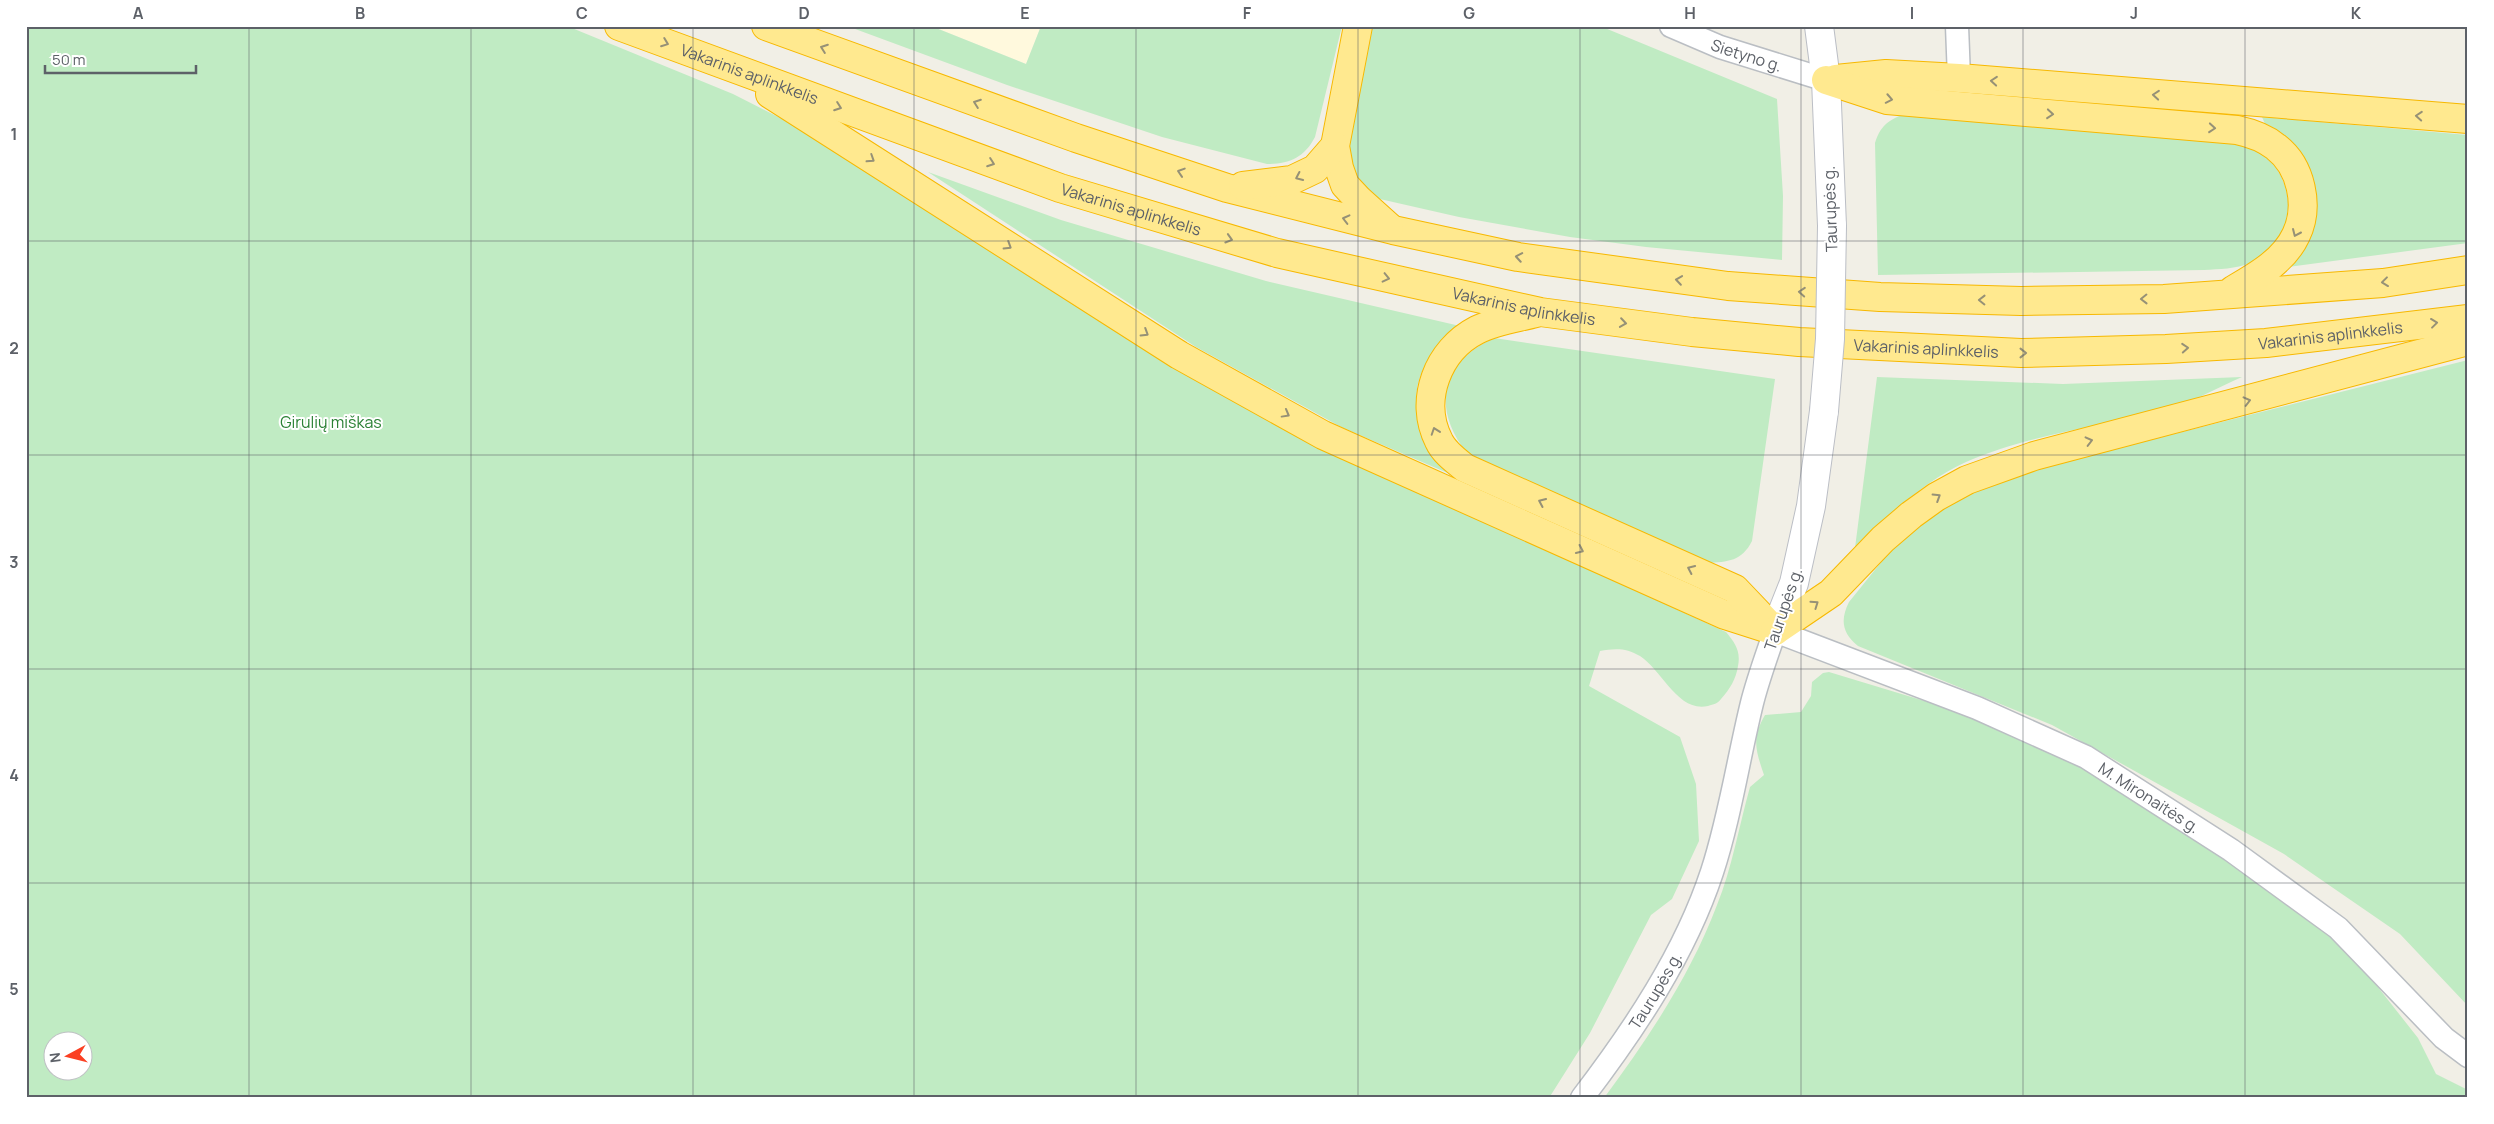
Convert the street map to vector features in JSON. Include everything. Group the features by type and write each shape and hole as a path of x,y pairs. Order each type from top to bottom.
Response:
{"highway":[{"name":"Vakarinis aplinkkelis","path":"620,26 1088,197 1277,253 1540,312 1692,332 1799,342 2021,353 2166,349 2266,343 2468,319"},
{"path":"766,26 1076,138 1227,188 1393,230 1518,257 1728,286 1880,297 2011,301 2164,298 2383,283 2468,270"},
{"path":"1358,26 1335,146 1339,168 1345,185 1393,230"},
{"path":"726,66 1179,355 1323,435 1725,616 1775,631"},
{"path":"1826,80 1886,74 1959,78 2468,119"},
{"path":"1826,80 1887,100 2237,130 2265,140 2276,147 2295,172 2302,196 2301,221 2296,235 2286,250 2265,271 2228,293"},
{"path":"1227,188 1292,180 1315,169 1335,146"},
{"path":"1540,312 1478,330 1452,349 1443,361 1435,378 1430,402 1432,423 1439,441 1450,456 1465,468 1735,589 1775,631"},
{"path":"1775,631 1831,592 1883,539 1911,515 1967,480 2034,456 2468,342"}],"main road":[{"name":"Taurupės g.","path":"1775,631 1794,583 1811,506 1824,411 1830,339 1832,226 1826,80 1819,26"}],"street":[{"name":"Sietyno g.","path":"1671,26 1729,50 1826,80"},
{"path":"1957,26 1959,78"},
{"name":"M. Mironaitės g.","path":"1775,631 1977,708 2086,757 2238,855 2338,928 2444,1038 2468,1056"},
{"name":"Taurupės g.","path":"1582,1098 1637,1020 1674,957 1712,873 1738,774 1752,704 1775,631"}],"shaded area":[{"path":"931,26 1041,26 1026,64"}],"green space":[{"name":"Girulių miškas","path":"26,26 567,26 733,94 810,133 1266,420 1726,632 1735,644 1738,652 1737,671 1734,680 1720,701 1708,706 1697,706 1679,697 1648,662 1640,656 1621,649 1600,651 1589,686 1680,737 1696,784 1699,841 1672,899 1651,915 1590,1033 1549,1098 26,1098"},
{"path":"847,26 931,26 1026,64 1041,26 1342,26 1315,137 1301,155 1282,163 1267,164 1162,137 1007,85"},
{"path":"1371,26 1600,26 1777,99 1783,196 1782,260 1646,247 1570,237 1459,217 1371,197 1354,181 1348,150"},
{"path":"1911,112 2240,143 2267,157 2279,173 2288,203 2283,231 2275,244 2264,255 2250,263 2233,268 1878,275 1875,143 1880,131 1888,122"},
{"path":"2262,117 2468,135 2468,243 2288,267 2311,228"},
{"path":"928,172 1061,220 1266,281 1460,326 1434,351 1427,362 1418,384 1417,396 1420,415 1433,451 1450,474 1341,427 1196,347"},
{"path":"1494,338 1775,379 1752,541 1744,553 1728,561 1707,563 1467,453 1456,436 1449,419 1446,403 1447,388 1453,373 1462,360 1476,348"},
{"path":"2468,360 2468,1006 2400,934 2284,854 2052,725 1858,646 1846,631 1844,615 1849,602 1895,545 1933,512 1967,493 2043,467"},
{"path":"1877,377 2063,384 2242,377 2179,405 2152,413 2044,437 1992,452 1966,462 1935,479 1893,512 1855,548"},
{"path":"1829,672 1984,719 2055,752 2107,782 2207,847 2341,944 2366,972 2418,1038 2436,1074 2468,1090 2468,1098 1604,1098 1637,1053 1667,1005 1695,956 1717,905 1727,876 1750,787 1764,775 1757,752 1756,738 1765,715 1801,712 1811,696 1812,682 1823,673"}]}
